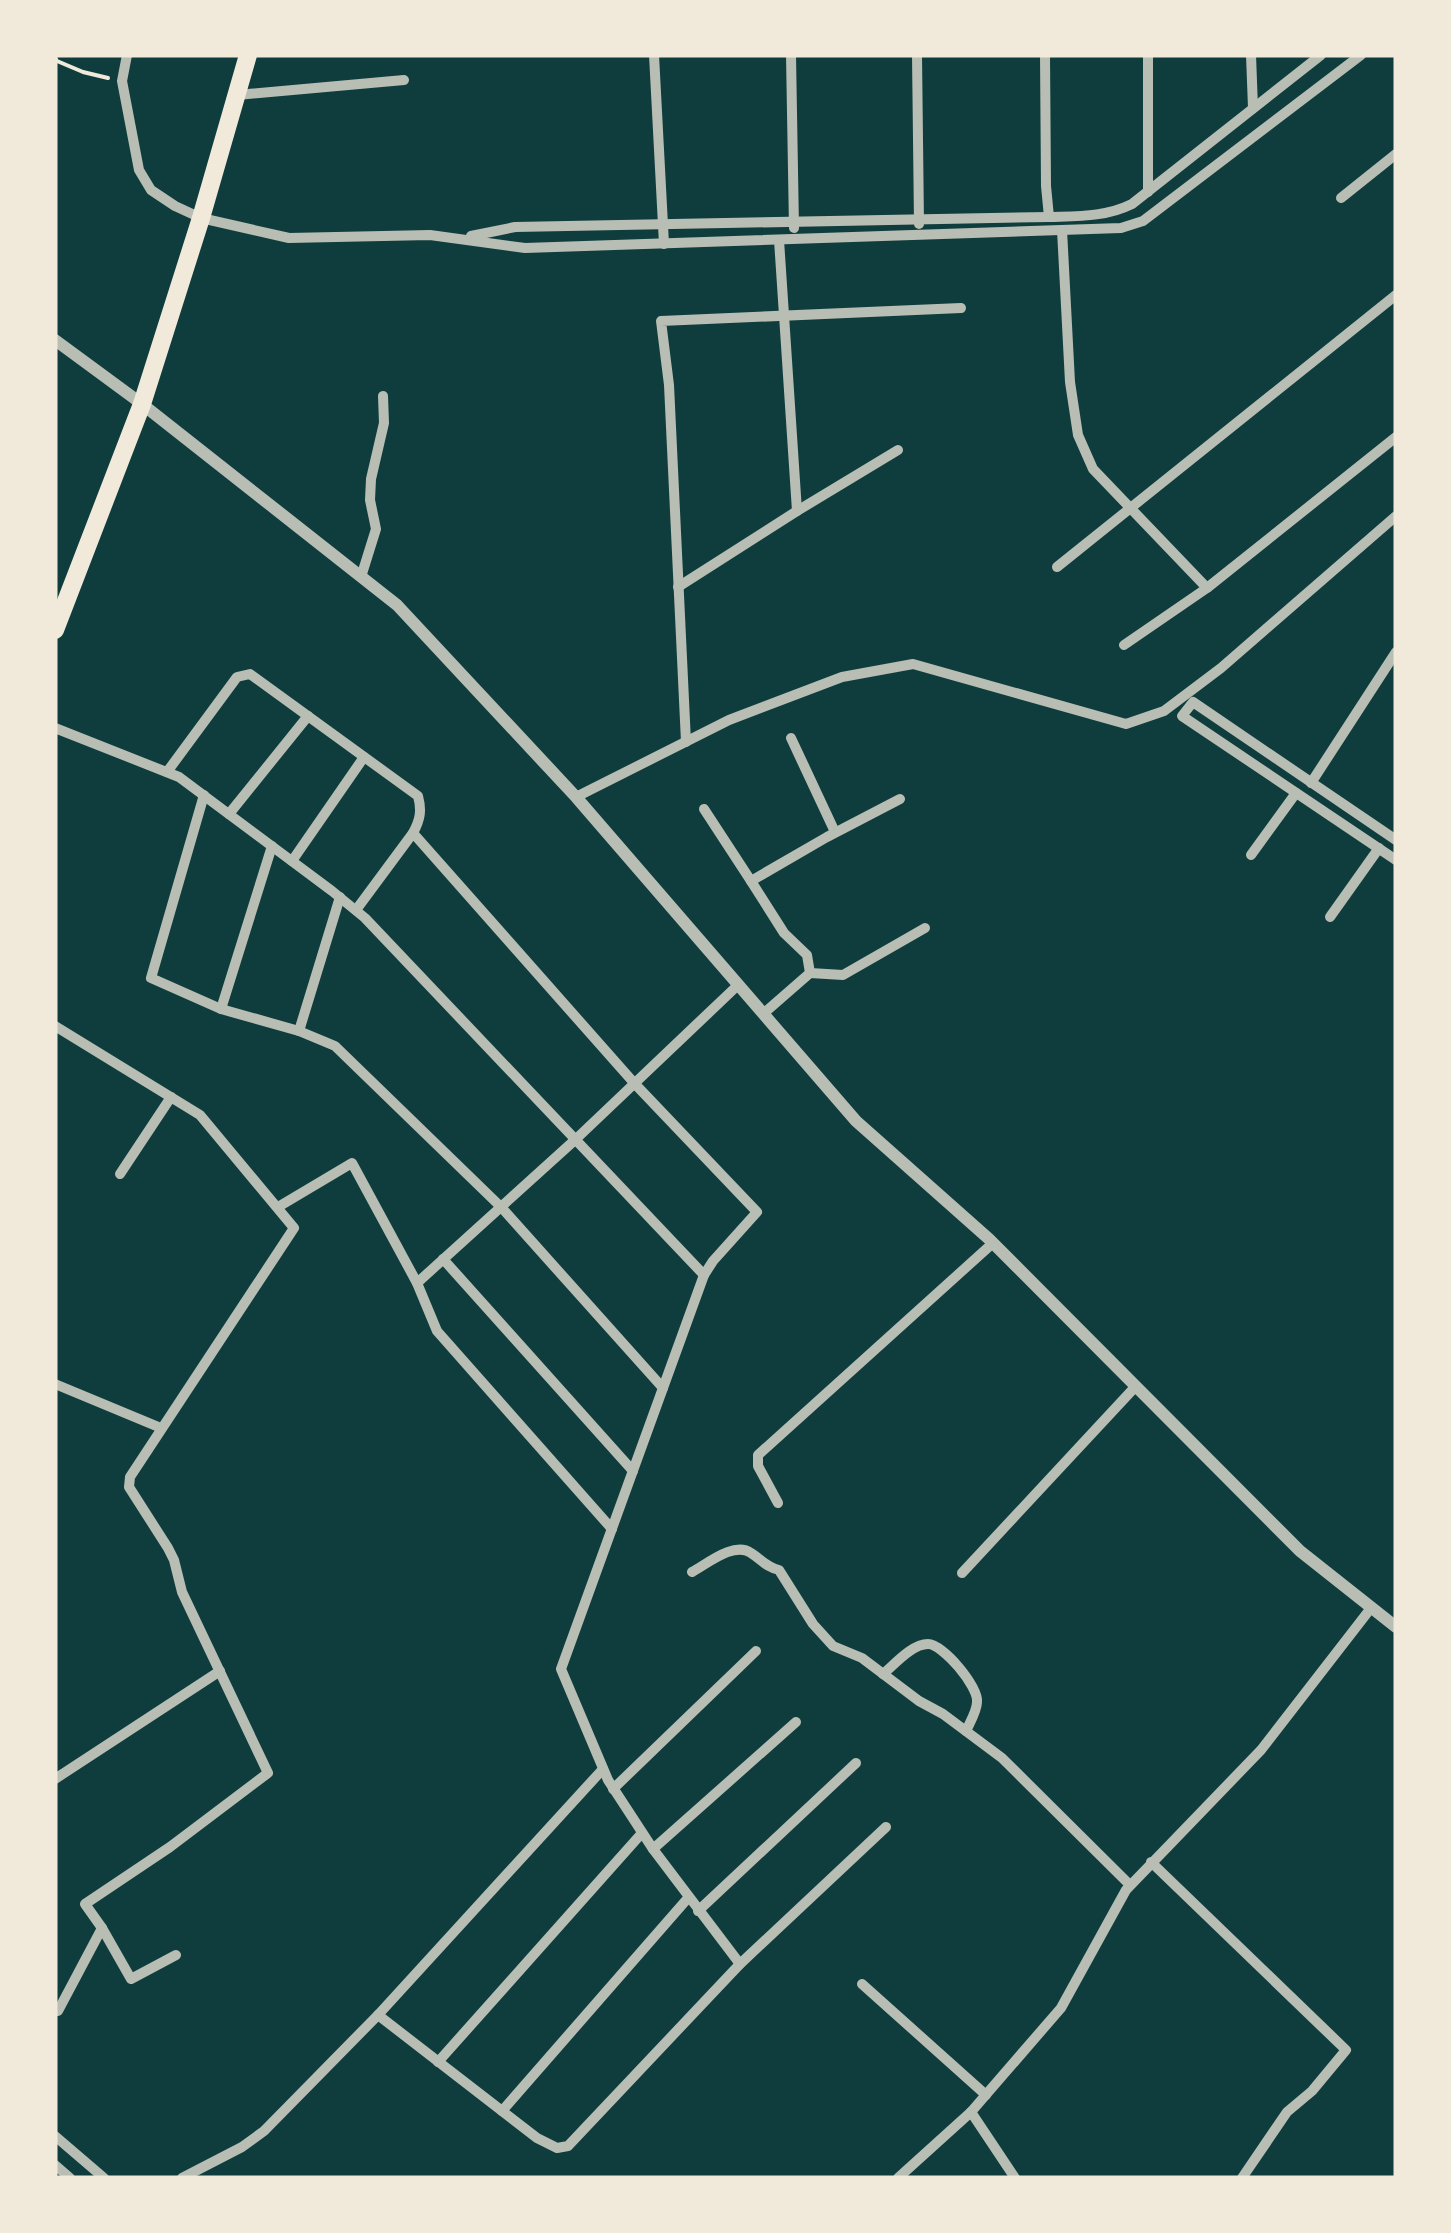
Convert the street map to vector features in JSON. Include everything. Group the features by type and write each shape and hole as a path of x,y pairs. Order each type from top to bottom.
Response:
{"main road":[{"path":"55,630 142,404 202,218 248,55"}],"street":[{"path":"127,55 122,81 139,170 151,190 175,206 202,218 289,238 430,236 525,248 1121,228 1143,221 1361,55"},
{"path":"654,55 664,244"},
{"path":"791,55 794,239"},
{"path":"917,55 919,235"},
{"path":"1045,55 1049,217"},
{"path":"1148,55 1148,192"},
{"path":"1251,55 1254,108"},
{"path":"460,238 514,228 1091,216 1118,211 1148,192 1320,55"},
{"path":"237,95 404,80"},
{"path":"1341,198 1396,154"},
{"path":"1062,230 1070,382 1078,435 1093,468 1207,588"},
{"path":"780,240 797,511"},
{"path":"1057,567 1396,295"},
{"path":"686,742 670,384 662,321 961,308"},
{"path":"55,340 397,606 576,797 856,1122 993,1243 1300,1552 1396,1627"},
{"path":"361,576 376,528 370,479 384,423 382,396"},
{"path":"1124,645 1207,588 1396,437"},
{"path":"678,587 898,450"},
{"path":"576,797 730,720 842,677 913,664 1126,724 1164,711 1221,668 1396,516"},
{"path":"1311,783 1396,652"},
{"path":"167,772 237,677 250,674 418,796 420,820 414,833 356,910"},
{"path":"1394,834 1193,702 1182,716 1396,860"},
{"path":"229,814 308,716"},
{"path":"55,728 179,777 356,910 704,1275"},
{"path":"791,738 835,832"},
{"path":"292,861 364,757"},
{"path":"1251,855 1296,793"},
{"path":"204,796 150,978 221,1008 335,1046 501,1207 663,1388"},
{"path":"751,882 900,799"},
{"path":"704,809 784,932 807,955 810,972"},
{"path":"414,833 635,1084 757,1212 704,1275 561,1669 613,1789 688,1898 740,1964"},
{"path":"221,1008 272,846"},
{"path":"1330,918 1379,848"},
{"path":"299,1031 340,897"},
{"path":"763,1014 810,972 843,975 925,928"},
{"path":"416,1284 738,985"},
{"path":"55,1026 200,1115 294,1228 130,1476 128,1487 174,1560 182,1592 268,1773 170,1847 84,1904 130,1979 176,1955"},
{"path":"120,1174 171,1097"},
{"path":"278,1208 352,1163 437,1332 612,1529"},
{"path":"778,1503 758,1466 758,1455 993,1243"},
{"path":"444,1259 633,1471"},
{"path":"55,1384 161,1428"},
{"path":"962,1573 1136,1386"},
{"path":"692,1572 741,1548 766,1567 779,1570 813,1624 833,1646 862,1658 1002,1758 1130,1885"},
{"path":"898,2178 971,2112 1061,2008 1130,1885 1261,1750 1371,1608"},
{"path":"882,1674 916,1646 936,1645 976,1692 978,1704 966,1731"},
{"path":"613,1789 756,1651"},
{"path":"55,1780 220,1671"},
{"path":"653,1849 796,1722"},
{"path":"698,1911 856,1762"},
{"path":"182,2178 264,2131 378,2015 603,1770"},
{"path":"378,2015 536,2138 557,2148 568,2146 740,1964 886,1828"},
{"path":"438,2062 642,1833"},
{"path":"1152,1862 1346,2050 1312,2091 1288,2112 1242,2178"},
{"path":"502,2110 688,1898"},
{"path":"55,2010 58,2011 102,1928"},
{"path":"862,1984 986,2094"},
{"path":"971,2112 1015,2178"},
{"path":"55,2136 104,2178"},
{"path":"55,2165 70,2178"}],"path":[{"path":"56,60 83,72 122,81"}]}
